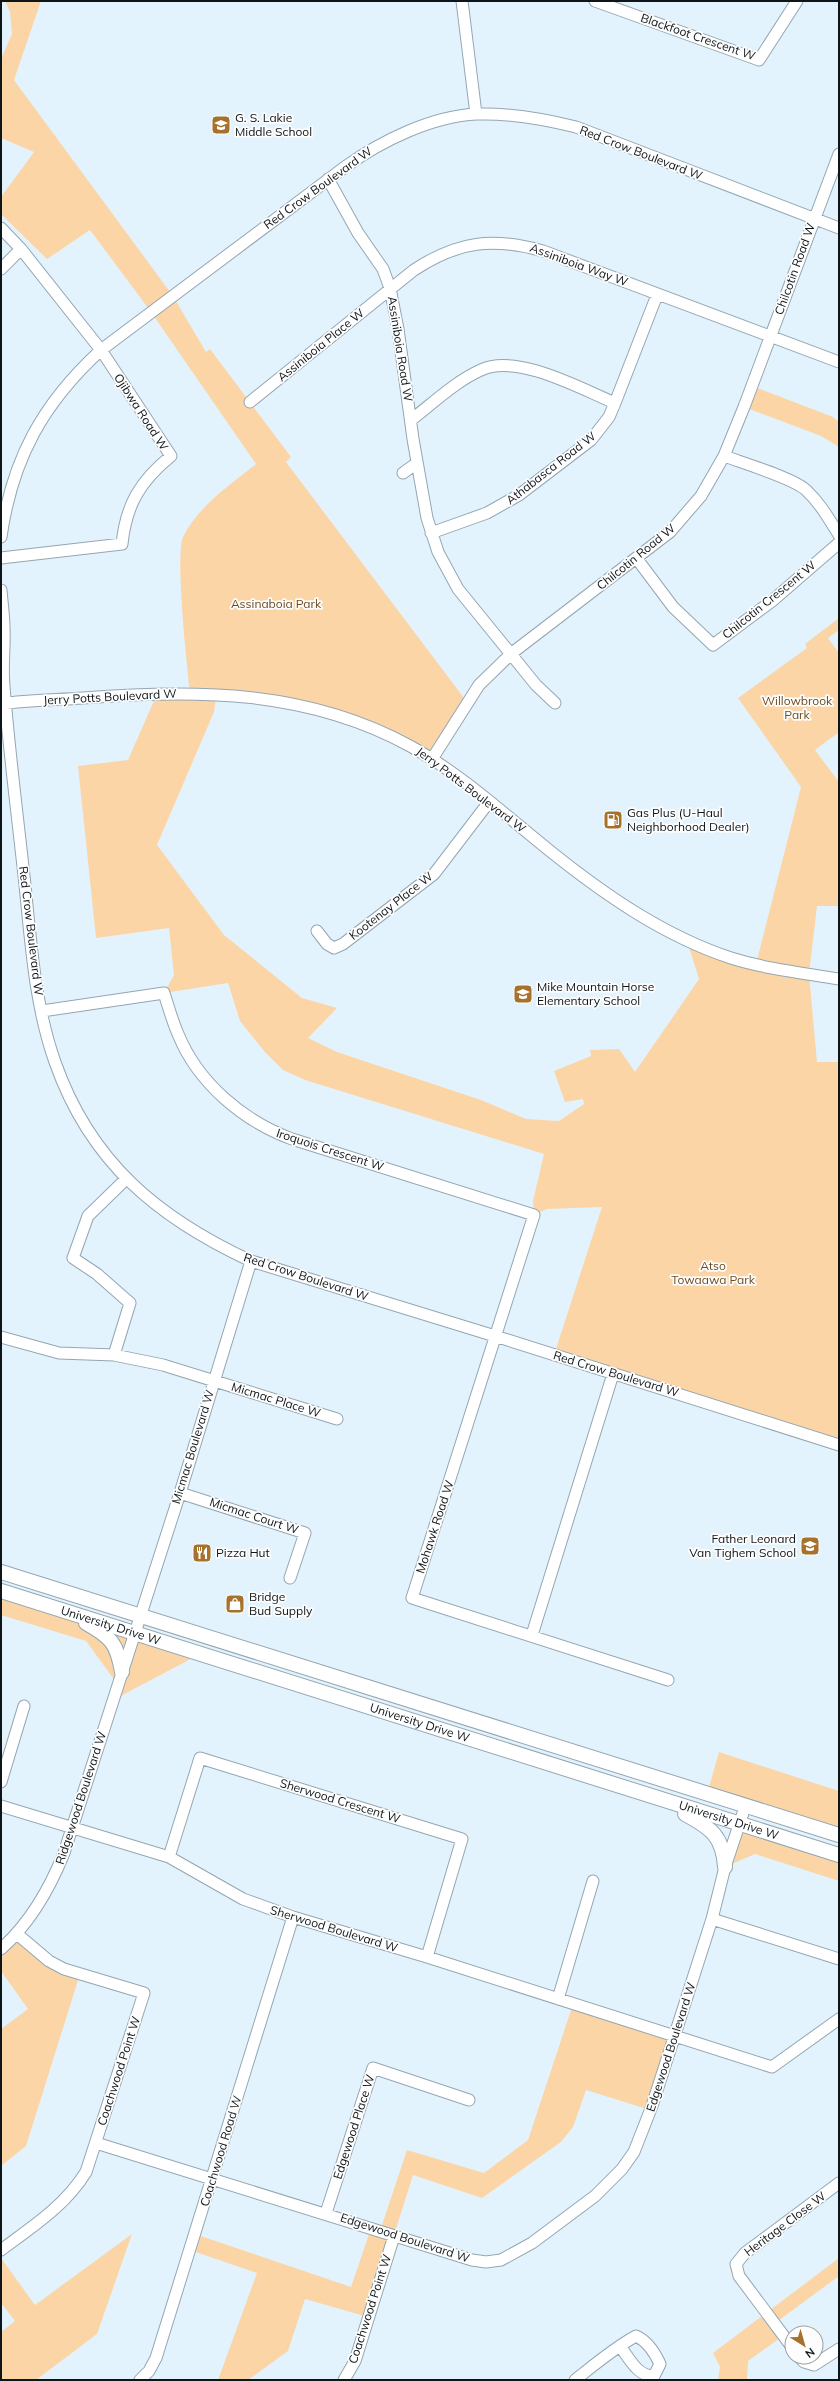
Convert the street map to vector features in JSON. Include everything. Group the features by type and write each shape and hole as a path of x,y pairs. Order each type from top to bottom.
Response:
{"main road":[{"name":"University Drive W","path":"1,1572 839,1835"},
{"name":"University Drive W","path":"1,1591 662,1801 839,1855"},
{"path":"63,1610 110,1639 119,1653 122,1672"},
{"path":"662,1801 699,1822 716,1834 724,1850 725,1867"}],"street":[{"path":"462,1 476,114"},
{"name":"Blackfoot Crescent W","path":"595,1 759,60 797,1"},
{"name":"Red Crow Boulevard W","path":"1,537 8,496 25,449 48,407 80,370 101,350 328,179 366,152 388,140 437,122 476,114 529,117 576,128 839,228"},
{"name":"Chilcotin Road W","path":"432,759 479,685 512,653 637,559 670,532 701,496 724,456 771,336 813,219 839,154"},
{"name":"Assiniboia Road W","path":"328,179 358,233 382,269 390,288 417,463 431,533 458,589 512,653 536,685 555,703"},
{"name":"Ojibwa Road W","path":"1,228 21,248 101,350 171,456 154,470 140,486 130,508 124,527 122,544 1,558"},
{"name":"Assiniboia Way W","path":"390,288 433,257 452,249 469,244 504,242 543,251 839,362"},
{"path":"1,269 21,248"},
{"name":"Assiniboia Place W","path":"250,402 390,288"},
{"name":"Athabasca Road W","path":"431,533 468,521 505,505 591,440 609,417 657,294"},
{"path":"411,420 482,370 508,365 542,374 615,403"},
{"path":"724,456 792,481 805,489 825,512 839,535"},
{"path":"403,473 417,463"},
{"name":"Chilcotin Crescent W","path":"637,559 672,607 713,645 772,601 839,543"},
{"name":"Red Crow Boulevard W","path":"1,590 4,627 3,704 35,974 42,1012 54,1061 64,1085 92,1136 126,1179 144,1197 191,1231 214,1245 251,1261 495,1336 839,1445"},
{"name":"Jerry Potts Boulevard W","path":"3,704 154,692 280,700 355,721 399,740 432,759 591,881 668,932 731,958 776,969 839,979"},
{"name":"Kootenay Place W","path":"317,931 327,944 334,948 343,944 434,874 489,802"},
{"name":"Iroquois Crescent W","path":"42,1012 164,993 178,1034 188,1053 235,1109 255,1122 292,1139 534,1215 495,1336"},
{"path":"114,1355 130,1303 97,1274 73,1258 82,1228 88,1216 126,1179"},
{"name":"Micmac Boulevard W","path":"134,1632 180,1493 251,1261"},
{"name":"Mohawk Road W","path":"495,1336 412,1598 532,1635 668,1680"},
{"name":"Micmac Place W","path":"1,1337 59,1353 114,1355 163,1365 338,1419"},
{"path":"532,1635 613,1374"},
{"name":"Micmac Court W","path":"180,1493 305,1533 290,1578"},
{"name":"Ridgewood Boulevard W","path":"1,1949 17,1934 34,1912 56,1874 72,1829 134,1632"},
{"path":"1,1782 24,1706"},
{"name":"Sherwood Crescent W","path":"169,1857 200,1758 462,1839 427,1957"},
{"name":"Sherwood Boulevard W","path":"1,1806 72,1829 169,1857 243,1898 293,1917 427,1957 772,2067 839,2019"},
{"name":"Edgewood Boulevard W","path":"96,2143 326,2213 472,2260 486,2262 501,2260 532,2243 595,2196 610,2183 630,2157 642,2133 712,1919 725,1867 746,1807"},
{"path":"558,1999 593,1881"},
{"name":"Coachwood Road W","path":"140,2380 156,2358 293,1917"},
{"path":"712,1919 839,1959"},
{"name":"Coachwood Point W","path":"1,2250 68,2197 86,2172 144,1993 64,1969 49,1961 17,1934"},
{"name":"Edgewood Place W","path":"326,2213 373,2068 470,2100"},
{"name":"Heritage Close W","path":"784,2336 739,2276 736,2264 745,2253 839,2183"},
{"name":"Coachwood Point W","path":"344,2380 355,2361 394,2236"},
{"path":"575,2380 620,2346"},
{"path":"824,2359 839,2349"}],"green space":[{"path":"5,1 41,1 14,80 173,296 206,352 210,349 291,457 286,462 467,702 432,759 388,735 233,691 217,689 214,712 157,845 224,935 302,998 337,1008 308,1038 337,1052 481,1100 526,1119 559,1121 584,1104 583,1099 565,1102 554,1071 591,1056 590,1050 619,1049 635,1072 699,979 687,941 756,964 801,787 738,698 807,648 805,644 839,618 839,630 828,638 839,653 839,732 815,750 839,782 839,906 817,906 809,974 817,1062 839,1062 839,1445 554,1355 602,1207 547,1209 534,1215 533,1201 544,1154 305,1080 283,1070 264,1051 240,1021 228,983 164,993 174,975 169,928 96,938 78,766 128,760 160,687 190,693 181,588 180,565 183,537 197,515 215,497 256,464 151,312 90,230 47,259 1,214 1,197 34,152 1,138 1,59 12,34 10,12"},
{"path":"752,386 833,417 839,422 839,447 821,436 744,407"},
{"path":"1,1591 202,1653 113,1700 118,1685 86,1641 1,1615"},
{"path":"719,1752 839,1791 839,1832 707,1794"},
{"path":"739,1825 839,1855 839,1881 755,1854 725,1867"},
{"path":"17,1934 35,1950 80,1974 26,2146 1,2166 1,2029 28,2009 1,1971 1,1949"},
{"path":"573,2004 674,2036 650,2110 586,2090 573,2127 561,2142 482,2198 413,2175 368,2317 305,2299 288,2351 248,2380 218,2380 257,2273 190,2250 195,2234 351,2287 371,2228 380,2231 407,2150 484,2173 528,2140"},
{"path":"132,2234 97,2334 36,2380 1,2380 1,2332 15,2321 1,2303 1,2258 35,2305"},
{"path":"839,2258 839,2276 778,2321 784,2329 784,2335 748,2361 747,2380 718,2380 720,2367 713,2353"}],"place":[{"name":"G. S. Lakie Middle School","path":"221,125"},
{"name":"Gas Plus (U-Haul Neighborhood Dealer)","path":"613,820"},
{"name":"Mike Mountain Horse Elementary School","path":"523,994"},
{"name":"Father Leonard Van Tighem School","path":"810,1546"},
{"name":"Pizza Hut","path":"202,1553"},
{"name":"Bridge Bud Supply","path":"235,1604"}],"park label":[{"name":"Assinaboia Park","path":"276,604"},
{"name":"Willowbrook Park","path":"797,708"},
{"name":"Atso Towaawa Park","path":"713,1273"}]}
